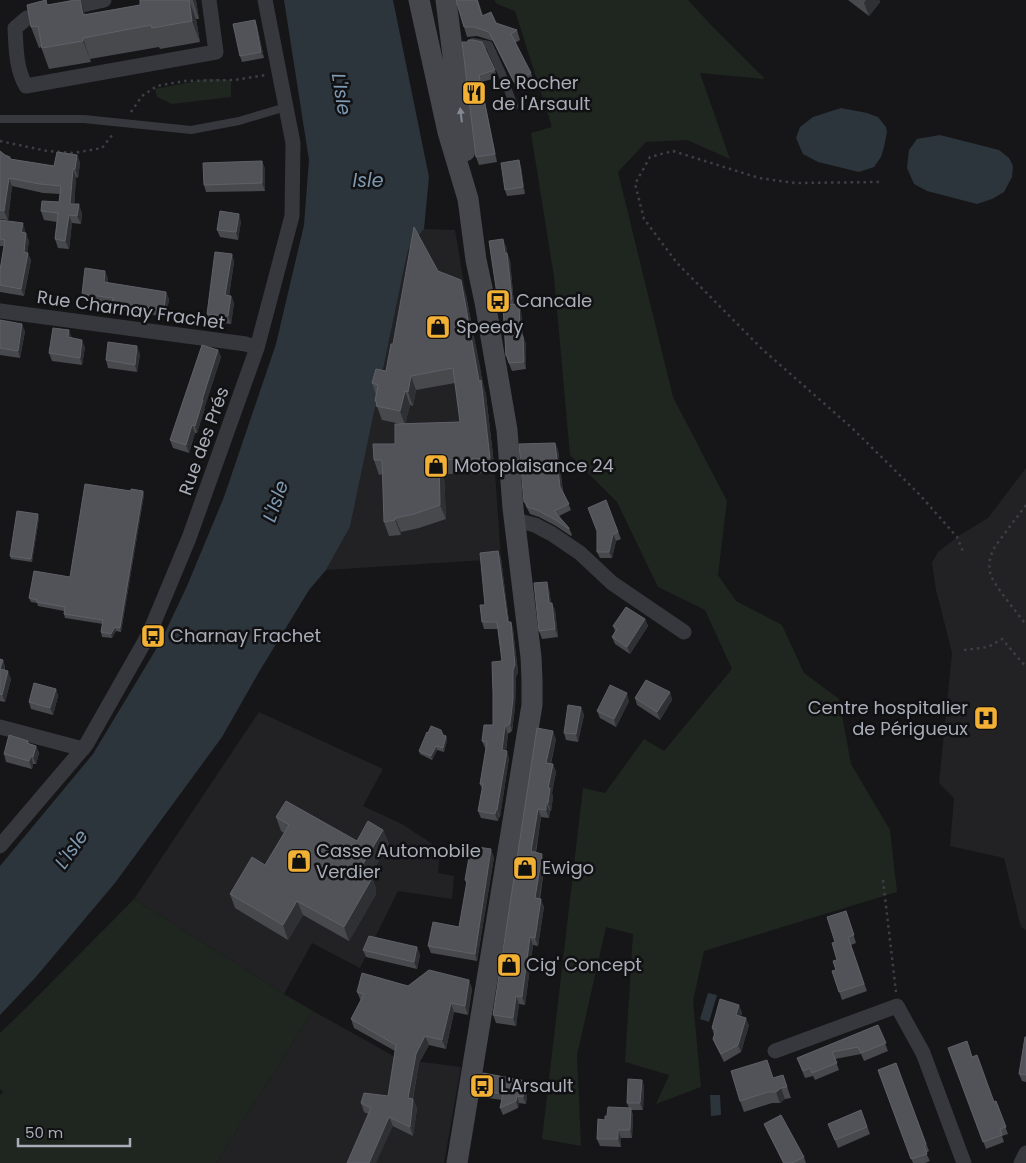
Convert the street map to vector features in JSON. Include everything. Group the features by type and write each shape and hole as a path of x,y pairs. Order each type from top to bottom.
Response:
{"main road":[{"path":"421,10 435,17 441,11 446,0"},
{"path":"446,0 457,38 468,199 476,260 507,430 532,680 532,704 457,1163"},
{"path":"421,10 448,132 468,199"},
{"path":"430,48 443,44 446,39 457,38"}],"street":[{"path":"104,0 27,18 15,28 16,51 21,78 26,86 216,52 209,0"},
{"name":"Rue des Prés","path":"0,846 83,749 149,634 189,538 257,348 292,216 294,143 265,0"},
{"name":"Rue Charnay Frachet","path":"0,311 246,344 257,348"},
{"path":"515,520 534,525 552,534 580,553 612,583 684,632"},
{"path":"0,727 83,749"},
{"path":"775,1051 897,1006 923,1054 964,1163"},
{"path":"1021,1163 1026,1152"}],"lane":[{"path":"457,38 489,45 514,106"},
{"path":"0,118 84,119 191,130 239,121 286,107"}],"path":[{"path":"879,182 795,183 759,178 673,151 650,157 635,184 644,218 677,263 762,349 852,428 920,495 957,538 964,554"},
{"path":"1026,505 996,545 989,564 991,576 1026,625"},
{"path":"964,650 988,648 1002,639 1026,667"},
{"path":"883,880 897,1006"}],"shaded area":[{"path":"494,0 688,0 765,79 700,73 730,159 687,140 646,142 618,172 673,397 727,501 718,575 736,601 782,625 804,673 839,699 851,764 890,830 897,892 704,951 693,1001 701,1087 656,1104 669,1075 625,1062 633,934 606,927 577,1055 581,1146 542,1139 583,788 605,793 644,739 664,751 732,669 705,610 658,587 617,502 570,455 554,277 531,133 552,127 515,11 497,4"},
{"path":"207,79 231,80 231,97 172,104 157,97 155,89"},
{"path":"424,229 455,230 486,395 495,473 501,559 326,570 350,527 408,250"},
{"name":"Centre hospitalier de Périgueux","path":"1026,468 1026,930 1021,927 1004,858 950,846 954,798 939,783 952,653 936,590 932,563 938,552 957,537 988,518"},
{"name":"Casse Automobile Verdier","path":"259,712 383,769 363,806 402,824 440,849 438,873 454,876 452,899 398,891 360,968 312,943 284,994 134,899"},
{"path":"134,899 313,1011 216,1163 0,1163 0,1095 3,1092 0,1089 0,1033"},
{"path":"313,1011 399,1059 461,1067 444,1163 216,1163"}],"water":[{"path":"284,0 393,0 429,177 424,229 408,250 350,527 326,570 309,590 259,672 222,737 115,883 35,978 0,1015 0,866 93,754 161,641 187,586 224,497 276,344 304,225 309,160"},
{"path":"841,108 878,117 886,127 887,132 881,157 874,167 859,172 818,162 803,154 796,138 800,127 813,117"},
{"path":"940,135 999,150 1009,158 1013,166 1012,177 1004,192 992,199 977,204 927,191 914,184 907,168 909,150 917,139"},
{"path":"708,993 717,995 709,1022 700,1019"},
{"path":"710,1095 720,1095 721,1115 711,1116"}],"building":[{"path":"46,0 47,5 80,0 83,15 140,5 140,0 189,0 192,21 152,28 151,25 83,38 83,41 42,48 38,26 31,27 27,5"},
{"path":"456,0 477,0 482,16 491,12 496,23 517,30 511,34 531,73 514,82 489,32 474,27 464,27"},
{"path":"255,20 261,52 240,56 233,24"},
{"path":"468,40 482,42 495,70 479,75 495,154 476,157 462,42 468,42"},
{"path":"0,151 10,157 10,159 54,166 57,152 77,155 75,169 73,169 70,204 79,204 77,216 69,215 65,241 55,239 58,213 41,211 42,201 59,202 61,186 9,178 4,211 0,210"},
{"path":"519,160 523,187 505,190 501,163"},
{"path":"262,161 262,183 204,185 203,163"},
{"path":"220,211 239,214 236,232 217,230"},
{"path":"0,220 23,223 21,232 26,233 24,252 28,253 21,289 0,285 0,270 5,240 0,239"},
{"path":"414,227 438,271 461,280 479,381 481,380 490,458 439,460 440,505 384,522 382,460 374,460 373,444 395,444 395,424 460,422 453,368 411,376 408,392 405,391 400,411 376,406 378,385 372,383 376,369 386,371 391,344 393,344"},
{"path":"503,239 505,253 507,253 512,299 498,301 489,241"},
{"path":"215,252 232,254 225,295 231,296 228,316 207,314"},
{"path":"85,268 105,271 104,282 166,292 164,310 112,302 113,298 82,294"},
{"path":"519,304 524,362 509,363 506,356 503,305"},
{"path":"0,320 22,324 18,351 0,348"},
{"path":"53,328 69,330 68,337 82,340 80,358 49,353"},
{"path":"108,342 137,346 135,365 106,360"},
{"path":"202,345 218,350 195,426 192,425 186,445 170,440"},
{"path":"555,443 560,487 569,504 554,511 569,529 537,510 527,507 526,502 524,502 519,444"},
{"path":"85,484 143,491 120,628 115,627 111,634 101,632 103,620 64,614 65,607 37,602 37,600 29,598 34,571 70,577"},
{"path":"606,500 618,532 613,534 609,552 597,552 597,531 588,508"},
{"path":"17,511 38,514 31,559 10,556"},
{"path":"498,551 508,622 511,622 515,665 513,670 513,699 510,724 505,726 502,750 507,751 495,814 478,811 483,784 480,784 487,742 482,741 484,725 493,725 492,662 502,661 497,622 482,622 480,605 485,605 480,553"},
{"path":"547,582 549,603 552,603 555,629 539,631 534,583"},
{"path":"626,607 645,619 627,647 612,637 617,629 613,626"},
{"path":"0,669 8,671 2,695 0,694"},
{"path":"646,680 670,692 657,712 635,698"},
{"path":"34,683 56,689 50,708 29,702"},
{"path":"610,685 627,693 614,719 597,711"},
{"path":"568,705 581,707 576,734 564,733"},
{"path":"431,726 441,730 443,735 446,736 443,748 436,746 431,756 419,751"},
{"path":"537,728 553,731 546,763 553,764 548,788 550,788 548,803 546,803 546,810 538,809 531,851 542,854 535,898 541,899 535,938 530,937 522,997 516,996 513,1018 493,1015"},
{"path":"9,735 28,741 27,743 36,746 33,757 31,756 29,761 4,754"},
{"path":"286,801 357,841 368,821 383,830 360,869 371,875 371,880 344,927 297,901 283,925 230,894 252,857 265,865 289,825 276,817"},
{"path":"471,846 491,849 475,954 428,946 433,922 459,927"},
{"path":"846,911 854,935 848,937 864,984 839,992 832,971 836,970 833,961 837,960 832,943 835,942 827,917"},
{"path":"369,936 417,947 414,962 363,950"},
{"path":"429,970 469,980 465,1006 451,1003 442,1040 425,1036 416,1054 408,1098 413,1099 410,1127 389,1117 369,1163 347,1163 371,1108 361,1103 364,1093 388,1096 396,1045 351,1019 364,994 357,992 362,973 408,986"},
{"path":"720,999 739,1005 736,1015 746,1018 738,1045 721,1054 713,1039 716,1030 712,1028"},
{"path":"878,1025 886,1043 861,1053 858,1047 832,1052 837,1063 812,1073 810,1068 803,1071 797,1058"},
{"path":"1026,1037 1026,1075 1019,1074"},
{"path":"967,1041 972,1057 977,1055 994,1102 996,1101 1006,1127 1000,1129 1002,1135 983,1142 948,1048"},
{"path":"767,1060 773,1078 783,1075 787,1087 781,1088 776,1092 768,1092 740,1101 731,1071"},
{"path":"896,1063 926,1144 924,1146 927,1154 911,1159 878,1070"},
{"path":"483,1073 526,1081 523,1097 517,1096 516,1101 500,1108 503,1094 480,1090"},
{"path":"628,1079 642,1080 640,1103 627,1103"},
{"path":"608,1107 631,1108 630,1130 618,1130 618,1139 597,1139 598,1119 605,1120"},
{"path":"861,1110 867,1127 835,1140 828,1124"},
{"path":"781,1115 804,1157 792,1163 784,1163 764,1124"}],"place":[{"name":"Le Rocher de l'Arsault","path":"474,93"},
{"name":"Cancale","path":"498,301"},
{"name":"Speedy","path":"438,327"},
{"name":"Motoplaisance 24","path":"436,466"},
{"name":"Charnay Frachet","path":"153,636"},
{"name":"Centre hospitalier de Périgueux","path":"986,718"},
{"name":"Casse Automobile Verdier","path":"299,861"},
{"name":"Ewigo","path":"525,868"},
{"name":"Cig' Concept","path":"509,965"},
{"name":"L'Arsault","path":"482,1086"}],"water label":[{"name":"L'Isle","path":"342,94"},
{"name":"Isle","path":"368,180"},
{"name":"L'Isle","path":"275,501"},
{"name":"L'Isle","path":"71,849"}]}
